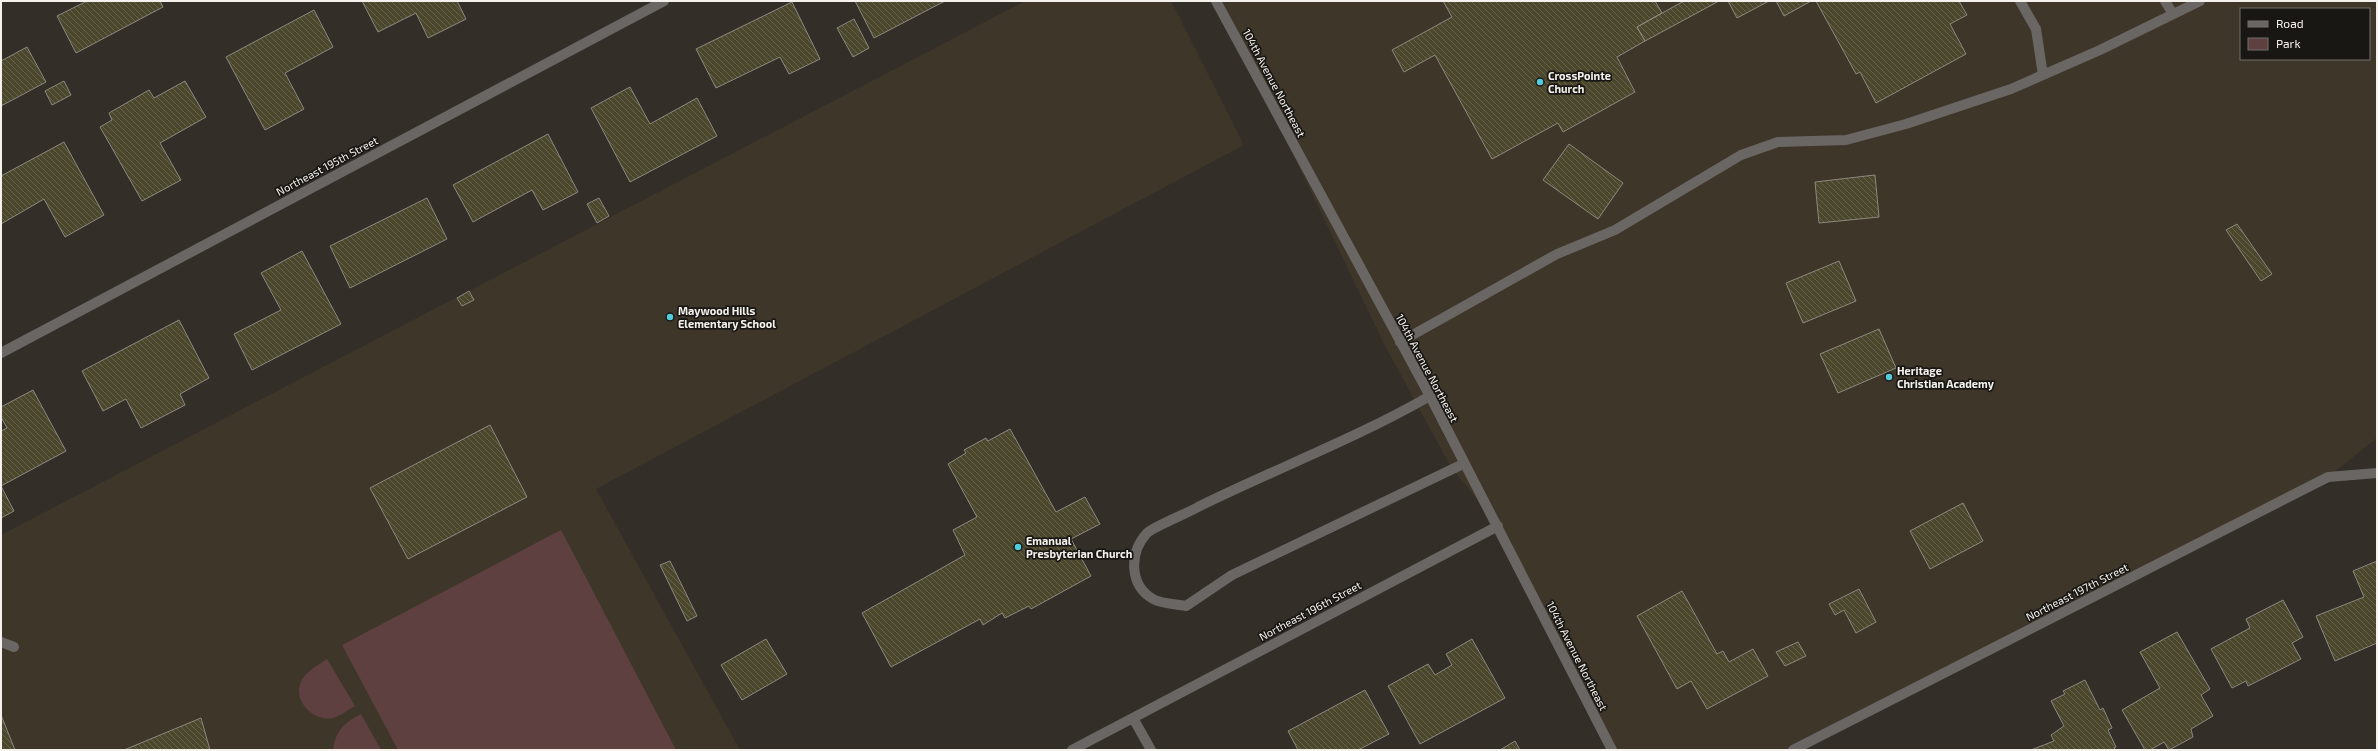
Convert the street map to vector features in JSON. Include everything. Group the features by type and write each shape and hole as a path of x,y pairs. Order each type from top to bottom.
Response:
{"street":[{"name":"Northeast 195th Street","path":"1,353 664,1"},
{"name":"104th Avenue Northeast","path":"1216,1 1430,396 1463,464 1498,526 1612,750"},
{"path":"2020,1 2036,28 2043,75"},
{"path":"2165,1 2173,14"},
{"path":"1400,342 1557,254 1615,230 1741,155 1778,142 1846,140 1906,124 2011,89 2100,50 2200,1"},
{"path":"1430,396 1381,424 1259,477 1147,533 1134,561 1134,574 1139,585 1154,600 1186,606 1232,575 1463,464"},
{"name":"Northeast 197th Street","path":"1793,750 2328,477 2377,473"},
{"name":"Northeast 196th Street","path":"1072,750 1498,526"},
{"path":"1,642 14,647"},
{"path":"1133,718 1150,750"}],"shaded area":[{"name":"Maywood Hills Elementary School","path":"1025,1 1171,1 1244,145 596,489 740,750 1,750 1,535"},
{"name":"Heritage Christian Academy","path":"1216,1 2377,1 2377,438 2328,477 1793,750 1612,750 1498,526 1451,467 1384,344 1257,79"}],"green space":[{"path":"561,530 676,750 398,750 342,645"},
{"path":"327,659 355,706 333,718 319,717 313,714 303,704 299,691 300,684 304,676"},
{"path":"361,714 381,750 333,750 336,737 345,724"}],"building":[{"path":"87,1 160,1 163,7 76,53 57,16"},
{"path":"362,1 457,1 466,19 428,38 416,13 378,32"},
{"path":"855,1 945,1 874,38"},
{"name":"CrossPointe Church","path":"1443,1 1655,1 1662,13 1637,27 1645,41 1617,57 1635,92 1563,132 1558,123 1492,159 1435,55 1404,72 1392,50 1452,17"},
{"path":"1684,1 1719,1 1645,41 1637,27"},
{"path":"1728,1 1769,1 1737,18"},
{"path":"1776,1 1811,1 1784,16"},
{"path":"1816,1 1959,1 1967,15 1950,24 1966,54 1876,103 1860,72 1856,74"},
{"path":"792,2 820,59 789,74 780,57 716,88 696,49"},
{"path":"314,10 333,47 285,73 304,109 265,130 226,57"},
{"path":"854,19 869,48 853,57 837,28"},
{"path":"27,47 46,82 1,106 1,61"},
{"path":"64,81 71,95 52,105 45,91"},
{"path":"185,81 206,117 160,143 181,180 142,201 100,127 112,120 109,113 149,90 154,98"},
{"path":"630,87 650,124 697,98 717,136 630,182 591,108"},
{"path":"548,134 578,192 543,210 532,190 473,222 453,185"},
{"path":"64,142 104,215 65,237 44,199 1,224 1,176"},
{"path":"1569,144 1623,183 1598,219 1543,180"},
{"path":"1875,175 1879,217 1819,223 1815,182"},
{"path":"427,198 447,239 350,288 330,246"},
{"path":"599,198 609,216 597,223 587,204"},
{"path":"2237,224 2272,274 2261,281 2226,230"},
{"path":"302,251 341,324 252,370 234,334 281,310 261,273"},
{"path":"1839,261 1856,301 1803,323 1786,283"},
{"path":"469,291 474,300 462,306 457,298"},
{"path":"179,320 209,378 180,394 185,405 141,428 126,399 103,411 82,371"},
{"path":"1879,329 1896,368 1838,393 1820,354"},
{"path":"33,390 66,451 1,486 1,431 7,428 1,417 1,407"},
{"path":"490,425 527,497 408,559 370,488"},
{"name":"Emanual Presbyterian Church","path":"1010,429 1056,512 1085,497 1100,524 1071,539 1091,576 1031,609 1029,606 1005,618 1002,613 983,625 980,619 891,667 862,613 965,555 953,530 977,517 948,464 966,453 964,450 986,438 988,441"},
{"path":"1,486 14,511 1,518"},
{"path":"1963,503 1983,541 1930,569 1910,531"},
{"path":"670,561 697,616 687,621 660,565"},
{"path":"2377,561 2377,643 2335,661 2316,616 2364,597 2353,571"},
{"path":"1859,589 1876,622 1856,633 1844,610 1835,615 1829,604"},
{"path":"1682,591 1717,654 1723,651 1729,662 1753,649 1768,676 1707,709 1691,681 1677,689 1637,616"},
{"path":"2283,600 2303,637 2292,643 2301,659 2248,686 2246,681 2232,688 2211,649 2250,628 2246,619"},
{"path":"2177,632 2210,689 2201,695 2213,716 2191,729 2193,737 2169,750 2164,742 2150,750 2145,750 2122,710 2160,688 2140,652"},
{"path":"766,639 787,674 742,700 721,665"},
{"path":"1472,639 1505,698 1420,744 1388,686 1428,664 1435,675 1452,665 1446,654"},
{"path":"1798,642 1806,656 1785,666 1776,652"},
{"path":"2085,680 2100,710 2103,708 2112,728 2108,730 2116,747 2114,748 2115,750 2031,750 2054,741 2051,735 2064,726 2051,701 2065,694 2063,691"},
{"path":"1365,690 1389,734 1358,750 1298,750 1288,731"},
{"path":"1,715 15,750 1,750"},
{"path":"201,718 210,750 124,750"},
{"path":"1515,741 1520,750 1500,750"}],"place":[{"name":"CrossPointe Church","path":"1540,82"},
{"name":"Maywood Hills Elementary School","path":"670,317"},
{"name":"Heritage Christian Academy","path":"1889,377"},
{"name":"Emanual Presbyterian Church","path":"1018,547"}]}
